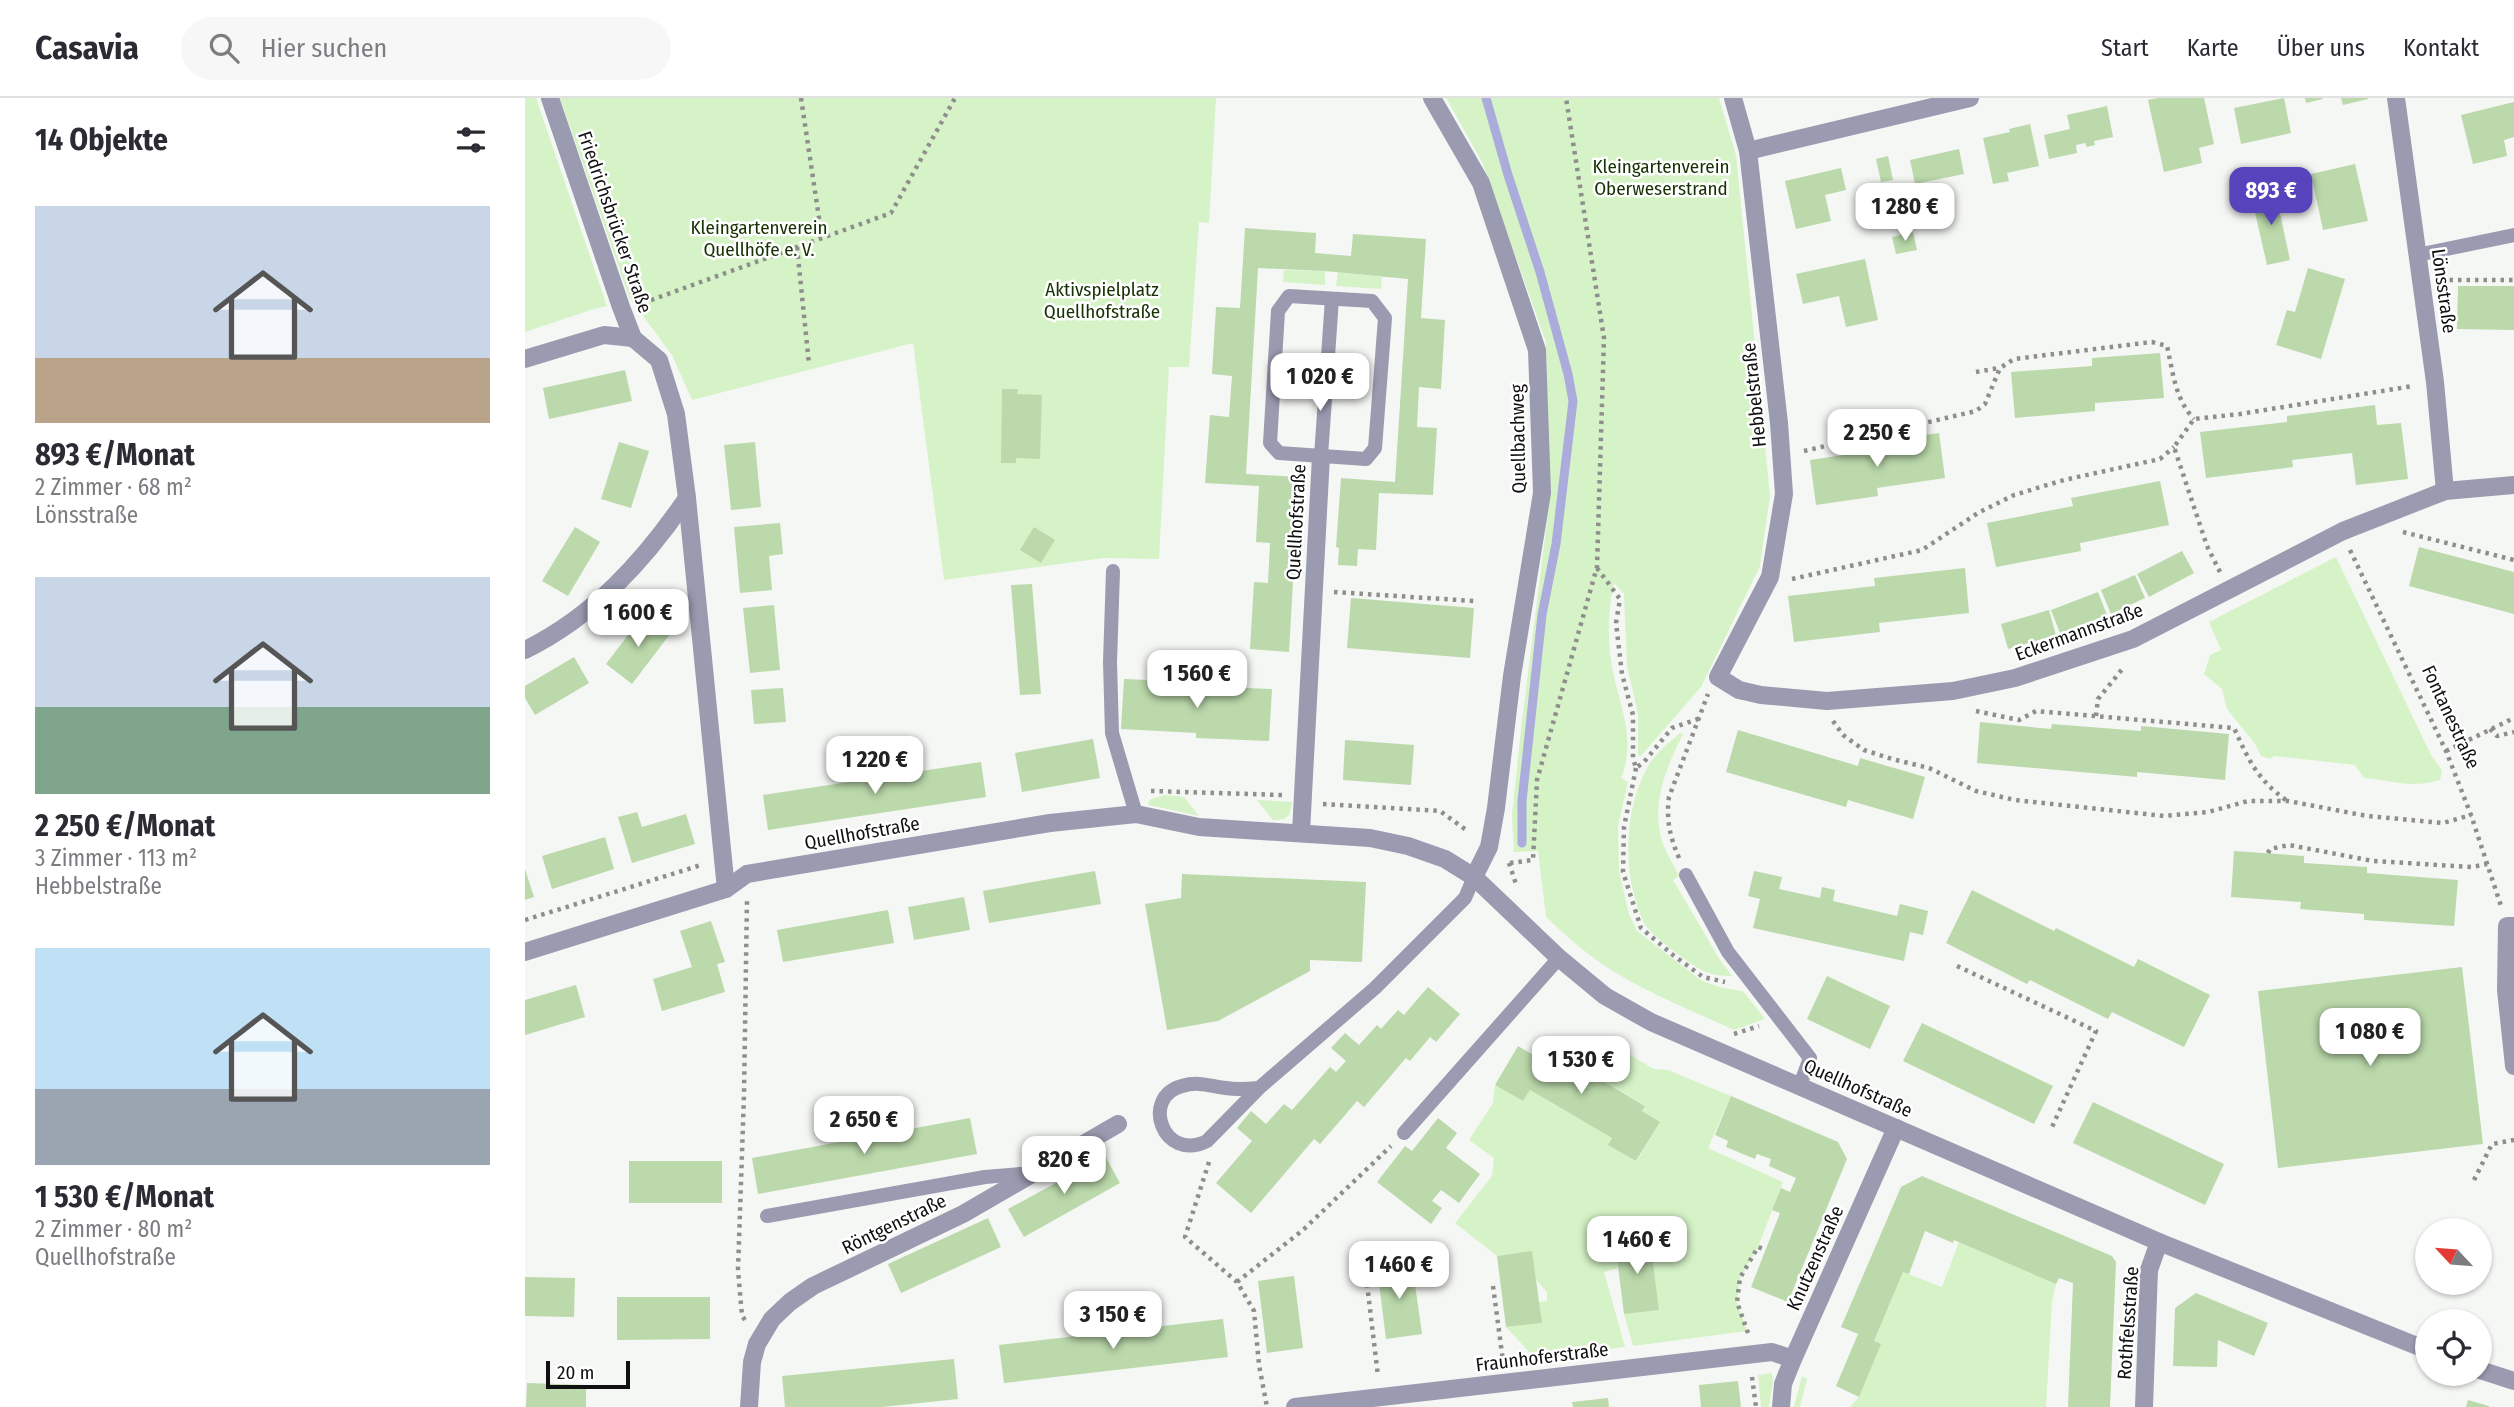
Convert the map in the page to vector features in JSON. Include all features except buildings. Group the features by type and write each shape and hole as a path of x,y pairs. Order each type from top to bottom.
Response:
{"street":[{"name":"Friedrichsbrücker Straße","path":"550,98 633,338 659,360 675,414 687,498 726,889"},
{"name":"Quellbachweg","path":"1432,98 1481,183 1537,350 1542,494 1512,676 1496,808 1489,847 1474,877"},
{"name":"Hebbelstraße","path":"1718,677 1770,577 1784,494 1748,151 1733,98"},
{"path":"1748,151 1970,98"},
{"name":"Lönsstraße","path":"2396,98 2435,382 2445,491"},
{"path":"525,359 604,335 633,338"},
{"name":"Quellhofstraße","path":"1301,832 1321,456"},
{"name":"Eckermannstraße","path":"1718,677 1739,690 1761,695 1828,701 1960,689 2015,678 2125,642 2343,531 2445,491 2514,485"},
{"path":"525,650 583,616 639,563 687,498"},
{"name":"Quellhofstraße","path":"525,952 726,889 747,874 1050,823 1136,814 1199,827 1370,838 1408,846 1445,859 1474,877 1559,958 1605,996 1651,1022 2159,1242 2415,1345"},
{"path":"2511,926 2506,990 2514,1066"},
{"name":"Röntgenstraße","path":"749,1407 752,1362 757,1344 772,1319 790,1303 813,1286 963,1214 1118,1124"},
{"name":"Knutzenstraße","path":"1781,1407 1783,1384 1793,1359 1896,1128"},
{"name":"Rothfelsstraße","path":"2144,1407 2149,1270 2159,1242"},
{"name":"Fraunhoferstraße","path":"1295,1407 1750,1354 1772,1352 1793,1359"},
{"path":"2492,1374 2514,1381"}],"lane":[{"path":"2417,256 2514,235"},
{"path":"1289,296 1372,301 1385,318 1375,448 1366,458 1321,456 1279,453 1270,443 1278,310 1289,296"},
{"name":"Quellhofstraße","path":"1321,456 1332,299"},
{"path":"1113,571 1110,662 1112,733 1136,814"},
{"path":"1686,875 1728,952 1810,1058 1800,1086"},
{"path":"1259,1088 1241,1089 1209,1084 1179,1086 1170,1092 1161,1104 1159,1116 1164,1131 1172,1140 1185,1146 1197,1146 1207,1141 1259,1088 1375,988 1465,898 1474,877"},
{"path":"1404,1133 1559,958"},
{"path":"767,1216 985,1177 1033,1173"}],"path":[{"path":"801,98 823,238"},
{"path":"621,307 641,304 891,213 955,98"},
{"path":"1510,863 1533,860 1537,780 1597,567 1604,338 1566,98"},
{"path":"797,247 809,364"},
{"path":"2421,281 2514,279"},
{"path":"1976,372 2000,368 2014,359 2152,342 2167,346 2176,390 2185,409 2194,419"},
{"path":"1782,455 1976,411 1985,404 2000,368"},
{"path":"1770,577 1788,580 1922,550 1978,513 2014,495 2064,480 2160,459 2173,447 2194,419 2435,382"},
{"path":"2173,447 2207,546 2218,569"},
{"path":"2387,514 2396,530 2514,560"},
{"name":"Fontanestraße","path":"2343,531 2446,751 2511,926"},
{"path":"1597,567 1620,599 1616,623 1622,674 1633,715 1633,758 1636,768 1624,827 1623,872 1641,928 1703,977 1738,984 1747,976"},
{"path":"1326,592 1474,601"},
{"path":"2096,716 2098,699 2130,659 2125,642"},
{"path":"1960,689 1966,708 2019,720 2036,711 2234,728 2245,756 2256,774 2288,801"},
{"path":"1828,701 1829,715 1843,735 1864,750 1929,768 1976,791 2015,800 2164,816 2208,812 2248,801 2288,801 2367,816 2443,823 2471,815"},
{"path":"2446,751 2514,718"},
{"path":"1636,768 1672,728 1698,719 1672,787 1667,816 1670,837 1686,875"},
{"path":"2490,729 2497,736 2514,732"},
{"path":"2267,853 2270,849 2290,845 2373,861 2472,867 2487,864"},
{"path":"525,919 663,880 723,859"},
{"path":"742,1316 738,1270 747,912"},
{"path":"1957,966 2096,1031 2052,1127"},
{"path":"1237,1282 1303,1230 1404,1133"},
{"path":"2474,1180 2492,1144 2514,1140"},
{"path":"1207,1141 1212,1153 1185,1237 1237,1282 1254,1311 1259,1366 1267,1407"},
{"path":"1756,1407 1747,1331 1737,1302 1740,1278 1758,1247 1766,1250"},
{"path":"1367,1284 1380,1397"},
{"path":"1493,1286 1506,1383"}],"green space":[{"path":"525,98 536,98 607,306 525,332"},
{"path":"560,98 1216,98 1209,223 1199,222 1189,367 1169,367 1159,559 1104,558 944,580 913,343 692,400 672,355 629,297"},
{"name":"Kleingartenverein Oberweserstrand","path":"1446,98 1719,98 1736,155 1770,496 1760,566 1701,687 1640,757 1638,714 1627,666 1624,594 1614,583 1609,632 1610,657 1627,741 1621,778 1628,782 1618,826 1619,871 1629,914 1637,931 1702,981 1743,991 1765,1019 1734,1030 1636,984 1582,949 1546,917 1538,851 1514,852 1512,815 1550,497 1546,342 1482,162"},
{"path":"1284,270 1325,271 1325,285 1283,282"},
{"path":"1338,272 1382,277 1381,289 1336,286"},
{"path":"2336,557 2431,755 2442,770 2440,780 2420,784 2364,778 2355,765 2274,756 2270,759 2261,756 2255,744 2227,709 2222,689 2204,674 2210,655 2221,650 2209,622"},
{"path":"1680,733 1683,734 1666,773 1659,799 1659,827 1662,841 1679,876 1673,880 1732,976 1712,974 1700,969 1654,935 1644,923 1632,885 1628,845 1633,805 1639,786 1654,758"},
{"path":"1164,795 1184,797 1199,816 1149,805 1151,799"},
{"path":"1257,800 1292,802 1291,811 1282,820 1273,820"},
{"path":"1610,1036 1632,1056 1654,1069 1668,1070 1731,1096 1708,1148 1783,1182 1758,1247 1740,1278 1737,1302 1747,1331 1633,1346 1624,1314 1659,1309 1650,1238 1615,1242 1618,1268 1604,1272 1625,1347 1535,1358 1506,1327 1541,1323 1539,1302 1547,1301 1547,1292 1536,1280 1532,1252 1497,1256 1455,1223 1492,1176 1494,1158 1469,1140 1493,1103 1495,1085 1523,1101 1530,1090 1612,1138 1609,1145 1637,1161 1660,1122 1642,1111 1645,1105 1584,1070 1595,1052"},
{"path":"1959,1242 2056,1284 2052,1302 2046,1407 1850,1407 1859,1397 1880,1344 1874,1341 1903,1272 1942,1287"},
{"path":"1772,1373 1769,1407 1761,1407 1758,1375"},
{"path":"1802,1376 1807,1379 1800,1407 1794,1407"}],"waterway":[{"path":"1486,98 1540,272 1573,401 1556,544 1542,615 1522,801 1522,843"}],"park label":[{"name":"Kleingartenverein Quellhöfe e. V.","path":"759,238"},
{"name":"Aktivspielplatz Quellhofstraße","path":"1102,300"}]}
